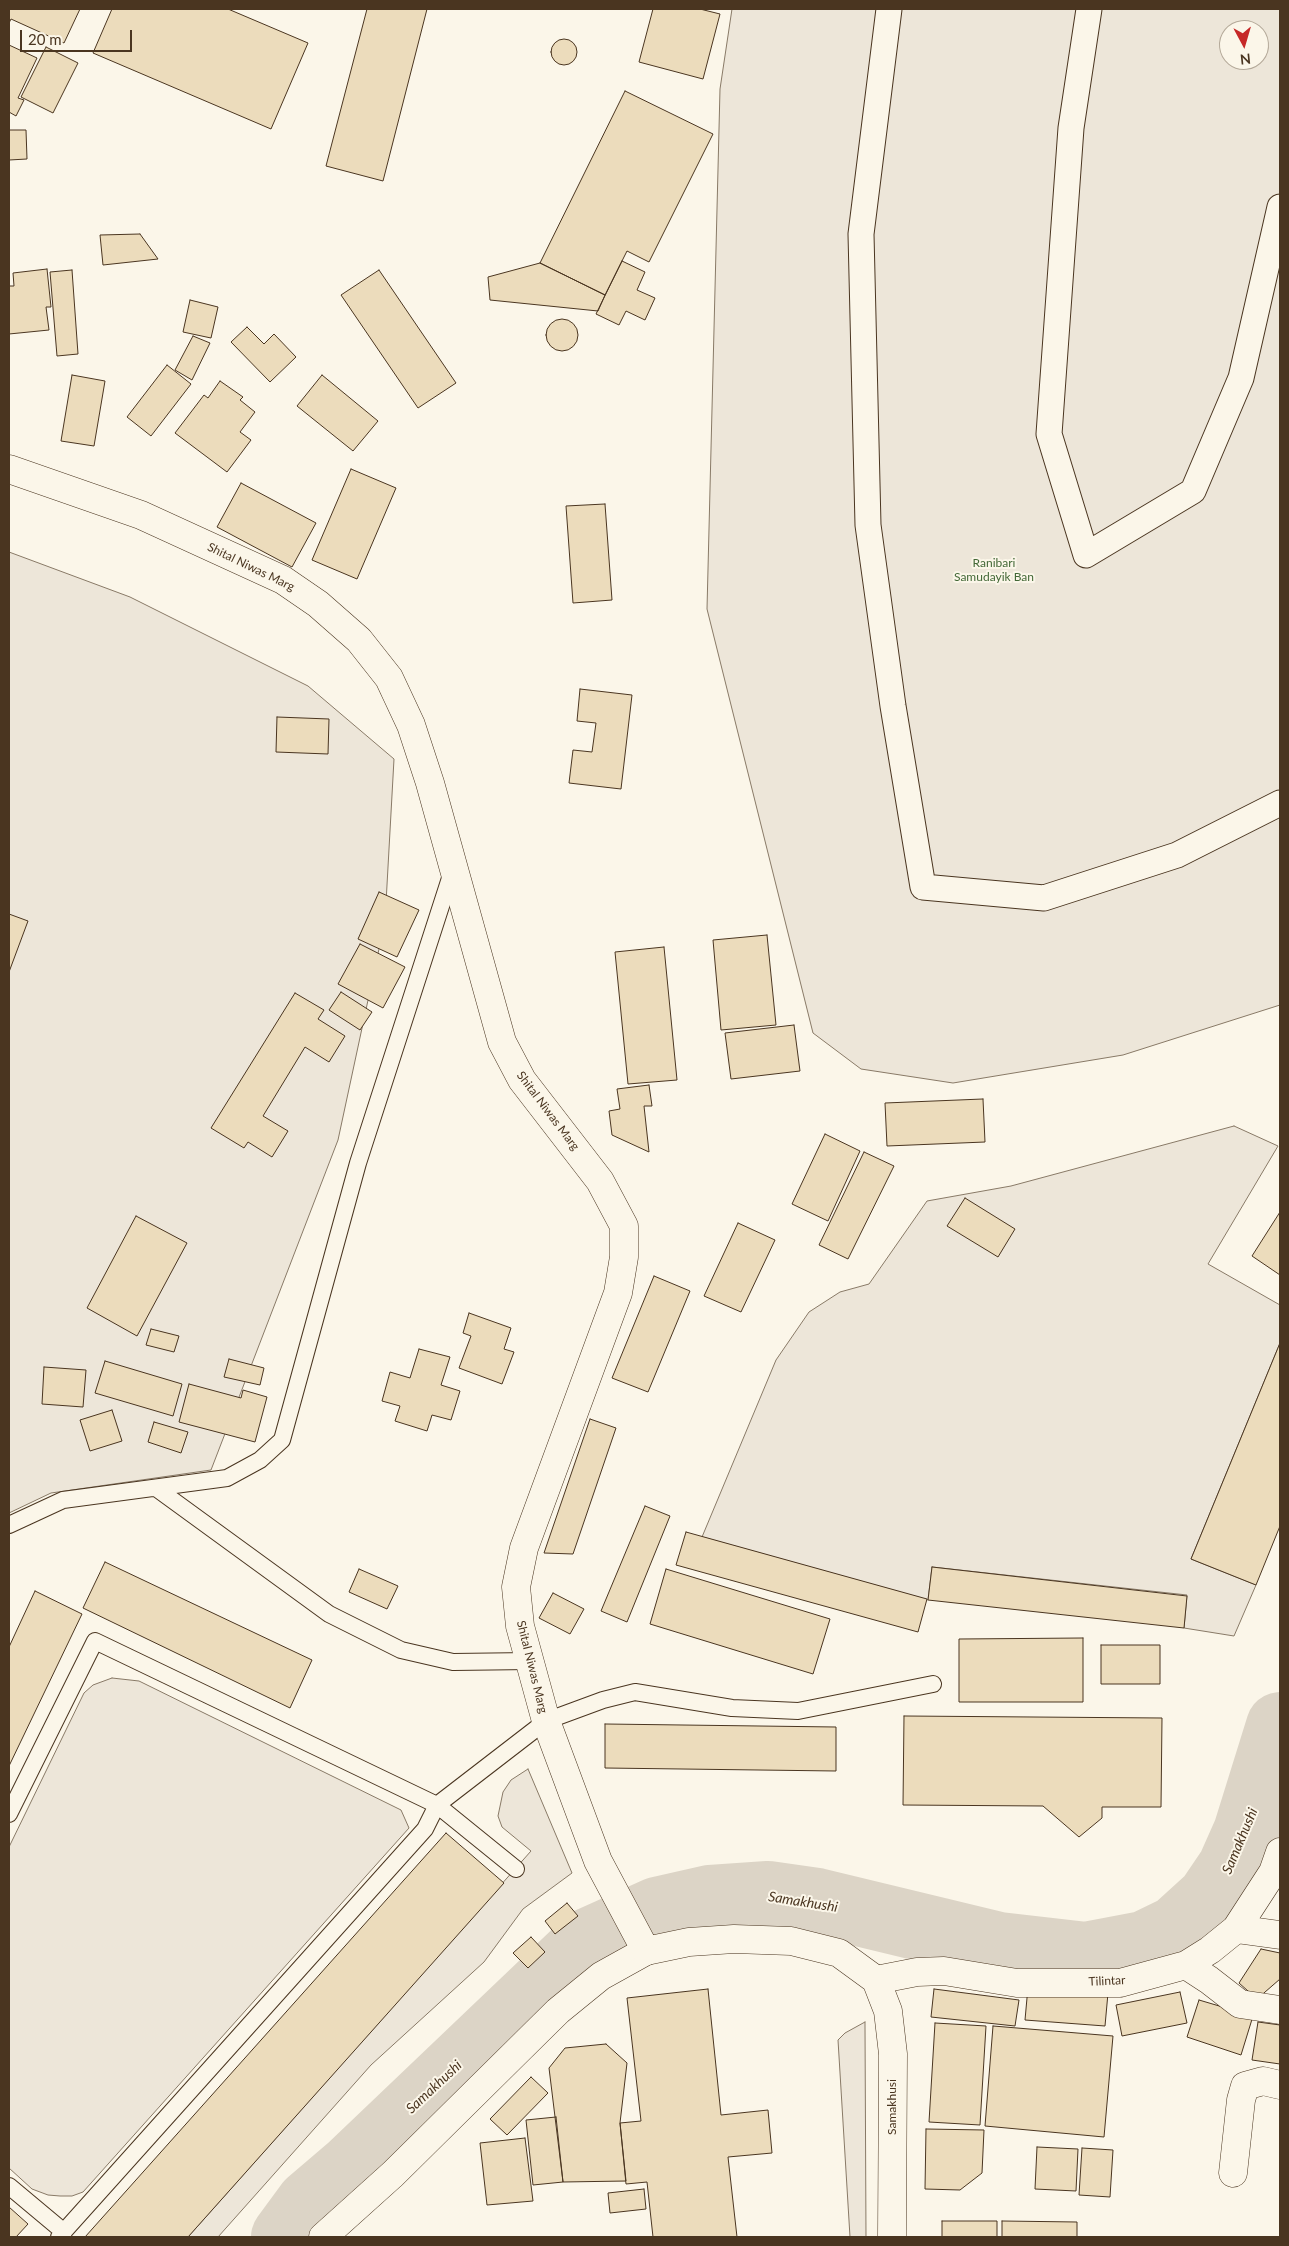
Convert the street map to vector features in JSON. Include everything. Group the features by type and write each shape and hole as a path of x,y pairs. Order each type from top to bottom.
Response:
{"street":[{"path":"889,9 861,234 868,525 893,706 924,887 1044,898 1177,855 1280,803"},
{"path":"1089,9 1071,128 1049,434 1086,555 1193,491 1241,378 1280,207"},
{"name":"Shital Niwas Marg","path":"9,469 141,515 282,580 318,604 359,640 389,678 411,725 454,868 502,1042 522,1080 600,1180 624,1226 624,1257 618,1293 524,1548 516,1586 520,1626 546,1721 598,1861 641,1942"},
{"name":"Tilintar","path":"876,1980 917,1972 944,1971 1018,1983 1120,1983 1186,1965 1210,1950 1236,1929 1273,1872 1280,1852"},
{"path":"1236,1929 1280,1935"},
{"path":"323,2237 393,2174 558,2011 641,1942 791,1941 839,1953 876,1980"},
{"path":"1186,1965 1240,2004 1280,2010"},
{"name":"Samakhusi","path":"876,1980 888,2011 893,2054 892,2237"},
{"path":"1232,2173 1244,2086 1263,2080 1280,2085"}],"lane":[{"path":"9,1525 63,1500 227,1478 260,1460 282,1440 358,1163 454,868"},
{"path":"156,1488 329,1614 401,1650 452,1662 530,1662"},
{"path":"9,1814 95,1641 438,1805 516,1869"},
{"path":"9,2186 62,2235 425,1828 438,1805 546,1721 603,1700 635,1692 732,1708 798,1711 932,1684"}],"green space":[{"name":"Ranibari Samudayik Ban","path":"732,9 1280,9 1280,1005 1123,1055 953,1083 861,1069 813,1033 707,609 720,89"},
{"path":"9,552 130,597 308,686 394,759 385,921 338,1140 211,1470 51,1493 9,1513"},
{"path":"1234,1126 1278,1146 1208,1264 1280,1305 1280,1343 1191,1559 1256,1585 1234,1636 1184,1628 1187,1595 932,1567 928,1600 702,1537 776,1360 809,1312 840,1292 869,1284 927,1201 1011,1186"},
{"path":"112,1678 139,1681 401,1810 409,1828 83,2192 72,2196 48,2195 32,2189 9,2168 9,1847 84,1693 93,1685"},
{"path":"528,1769 572,1873 523,1909 484,1962 371,2065 218,2237 188,2237 531,1851 502,1827 498,1816 503,1792 511,1780"},
{"path":"865,2022 866,2237 850,2237 838,2040 845,2033"}],"building":[{"path":"9,9 80,9 64,43 11,19 9,23"},
{"path":"112,9 228,9 308,43 271,129 93,53"},
{"path":"367,9 427,9 383,181 326,166"},
{"path":"653,9 700,9 720,14 703,79 639,62"},
{"path":"564,39 573,43 577,52 573,61 564,65 555,61 551,52 555,43"},
{"path":"9,45 37,58 18,98 24,100 16,116 9,112"},
{"path":"46,47 78,63 53,113 21,97"},
{"path":"625,91 713,134 649,262 627,251 605,295 540,263"},
{"path":"9,130 26,130 27,159 9,160"},
{"path":"140,234 158,259 103,265 100,235"},
{"path":"622,261 645,272 637,290 655,298 645,320 626,311 619,325 596,314"},
{"path":"540,263 605,295 598,311 490,300 488,277"},
{"path":"47,269 51,307 46,307 49,330 9,334 9,286 14,286 13,273"},
{"path":"72,270 78,354 57,356 50,272"},
{"path":"379,270 456,383 418,408 341,295"},
{"path":"190,300 218,307 211,338 183,332"},
{"path":"562,319 573,324 578,335 573,346 562,351 551,346 546,335 551,324"},
{"path":"247,327 264,344 274,334 296,357 270,382 231,342"},
{"path":"193,336 210,343 192,380 175,370"},
{"path":"167,365 191,384 151,436 127,417"},
{"path":"72,375 105,381 94,446 61,441"},
{"path":"322,375 378,421 353,451 297,406"},
{"path":"220,381 243,397 240,400 255,412 240,432 251,440 227,472 175,433 204,395 208,398"},
{"path":"351,469 396,488 357,579 312,560"},
{"path":"241,483 316,523 292,567 217,527"},
{"path":"605,504 612,600 573,603 566,506"},
{"path":"580,689 632,695 621,789 569,783 573,750 592,752 596,723 577,721"},
{"path":"277,717 329,719 328,754 276,752"},
{"path":"379,892 419,910 397,957 358,939"},
{"path":"9,914 28,921 9,972"},
{"path":"767,935 776,1025 721,1030 713,940"},
{"path":"360,944 405,967 383,1008 338,984"},
{"path":"664,947 677,1080 628,1084 615,952"},
{"path":"341,992 372,1012 360,1030 329,1010"},
{"path":"295,993 324,1010 318,1019 345,1036 329,1062 305,1047 263,1116 288,1131 272,1157 248,1142 244,1148 211,1128"},
{"path":"794,1025 800,1071 731,1079 725,1033"},
{"path":"649,1085 652,1106 644,1106 649,1152 612,1135 609,1111 620,1109 617,1089"},
{"path":"983,1099 985,1142 887,1146 885,1103"},
{"path":"825,1134 860,1151 828,1221 792,1204"},
{"path":"864,1152 894,1166 848,1259 819,1245"},
{"path":"965,1198 1015,1229 998,1257 947,1226"},
{"path":"1280,1212 1280,1275 1252,1256"},
{"path":"136,1216 187,1243 137,1336 87,1308"},
{"path":"738,1223 775,1240 741,1312 704,1296"},
{"path":"654,1276 690,1291 648,1392 612,1378"},
{"path":"469,1313 511,1328 504,1349 514,1352 502,1384 459,1368 471,1336 463,1333"},
{"path":"151,1329 179,1336 174,1352 146,1345"},
{"path":"1280,1343 1280,1526 1256,1585 1191,1559"},
{"path":"419,1349 450,1357 441,1385 460,1391 451,1420 432,1415 427,1431 395,1421 400,1406 382,1401 390,1372 410,1378"},
{"path":"229,1359 264,1368 260,1385 224,1377"},
{"path":"105,1361 182,1384 173,1416 95,1393"},
{"path":"44,1367 86,1370 83,1407 42,1404"},
{"path":"189,1384 241,1398 243,1390 267,1397 255,1442 179,1422"},
{"path":"112,1410 122,1441 90,1451 80,1420"},
{"path":"590,1419 616,1428 573,1554 544,1553"},
{"path":"154,1422 188,1432 181,1453 148,1442"},
{"path":"645,1506 670,1516 627,1622 601,1611"},
{"path":"686,1532 927,1599 918,1632 676,1565"},
{"path":"105,1562 312,1660 290,1708 83,1608"},
{"path":"932,1567 1187,1596 1184,1628 928,1600"},
{"path":"359,1569 398,1586 387,1609 349,1592"},
{"path":"666,1569 830,1619 813,1674 650,1624"},
{"path":"35,1591 82,1614 9,1766 9,1647"},
{"path":"553,1593 584,1609 570,1634 539,1618"},
{"path":"1083,1638 1083,1702 959,1702 959,1639"},
{"path":"1101,1645 1160,1645 1160,1684 1101,1684"},
{"path":"904,1716 1162,1718 1161,1807 1102,1807 1102,1818 1079,1837 1043,1806 903,1805"},
{"path":"605,1724 836,1727 836,1771 605,1768"},
{"path":"446,1833 504,1883 188,2237 85,2237"},
{"path":"567,1903 578,1916 555,1934 545,1921"},
{"path":"531,1937 545,1952 528,1968 513,1953"},
{"path":"1261,1949 1280,1953 1280,1979 1257,1999 1239,1983"},
{"path":"1028,1987 1108,1993 1105,2026 1025,2020"},
{"path":"708,1989 721,2115 768,2110 772,2153 728,2157 737,2237 653,2237 647,2182 626,2184 620,2123 641,2121 627,1998"},
{"path":"934,1989 1019,2000 1015,2026 931,2017"},
{"path":"1180,1992 1187,2023 1122,2036 1116,2005"},
{"path":"1199,2000 1253,2016 1241,2055 1187,2037"},
{"path":"1258,2022 1280,2025 1280,2064 1252,2060"},
{"path":"935,2023 986,2026 980,2125 929,2122"},
{"path":"993,2026 1113,2036 1104,2137 985,2126"},
{"path":"606,2044 627,2063 620,2123 626,2181 563,2182 549,2068 565,2048"},
{"path":"531,2077 548,2093 507,2135 490,2119"},
{"path":"556,2117 563,2182 533,2185 526,2120"},
{"path":"926,2129 984,2130 982,2173 960,2190 925,2189"},
{"path":"525,2138 533,2201 487,2205 480,2143"},
{"path":"1037,2147 1078,2149 1076,2191 1035,2189"},
{"path":"1082,2148 1113,2150 1110,2197 1079,2195"},
{"path":"644,2189 646,2209 610,2213 608,2193"},
{"path":"9,2207 28,2224 16,2237 9,2237"},
{"path":"942,2221 997,2221 997,2237 942,2237"},
{"path":"1002,2221 1077,2222 1077,2237 1002,2237"}],"waterway":[{"name":"Samakhushi","path":"285,2237 310,2203 351,2168 588,1942 657,1911 710,1899 768,1895 817,1902 999,1946 1086,1956 1144,1945 1177,1929 1210,1899 1231,1868 1247,1832 1280,1726"}]}
